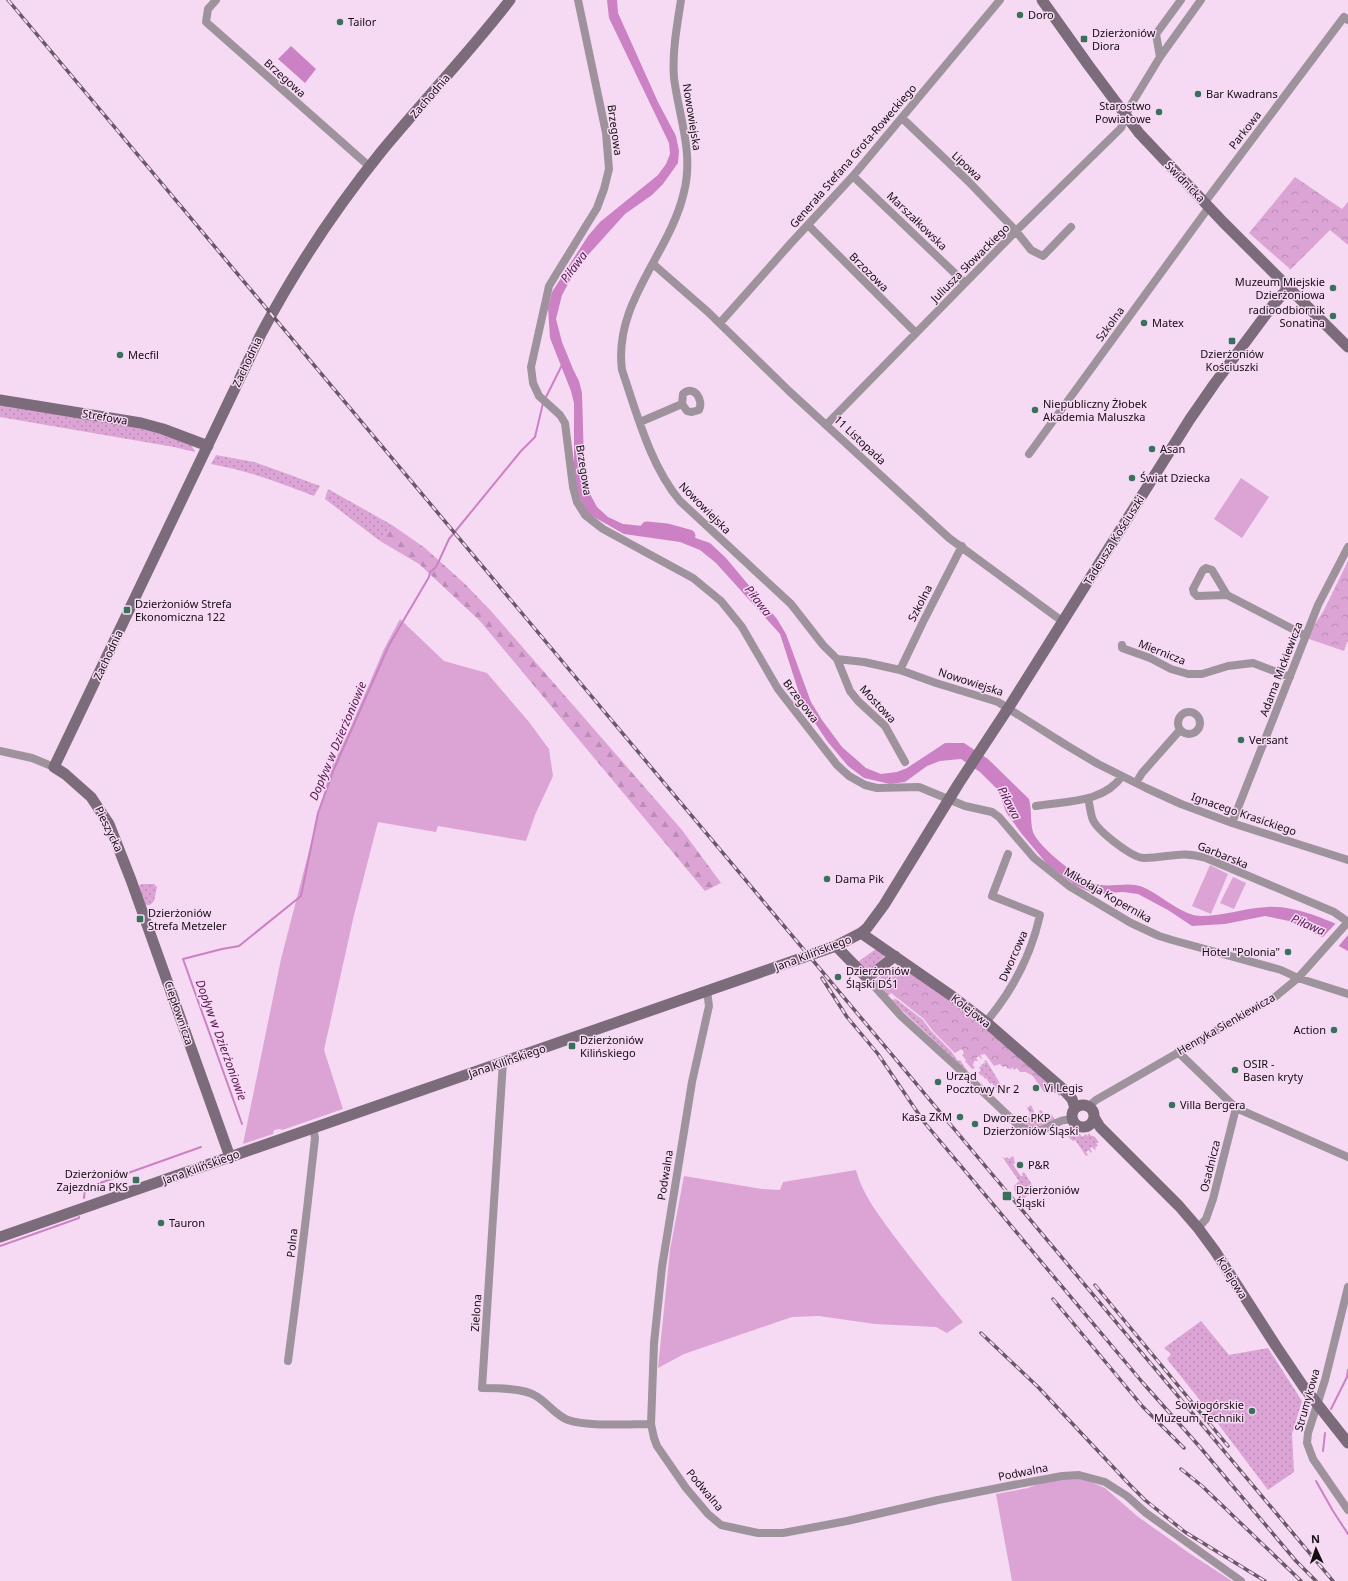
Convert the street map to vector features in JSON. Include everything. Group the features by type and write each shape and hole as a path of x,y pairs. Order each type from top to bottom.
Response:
{"street":[{"name":"Brzegowa","path":"216,0 208,9 206,22 370,167"},
{"name":"Zachodnia","path":"54,767 261,334 279,301 320,234 370,167 478,41 510,0"},
{"name":"Brzegowa","path":"578,0 606,133 609,169 597,208 553,279 546,294 531,366 533,383 539,396 560,415 565,423 573,487 578,502 585,515 603,529 693,578 721,601 742,626 778,689 837,765 849,776 865,785 886,788 919,787 928,789 949,799"},
{"name":"Nowowiejska","path":"682,0 674,50 674,64 677,95 687,149 685,192 674,225 635,295 626,322 622,343 621,362 622,370 640,422 661,473 680,501 791,604 823,645 837,659 864,662 900,670 936,683 986,697 1009,707 1066,745 1136,783"},
{"name":"Generała Stefana Grota-Roweckiego","path":"720,323 853,176 1000,0"},
{"name":"Świdnicka","path":"1042,0 1139,133 1207,205 1348,348"},
{"path":"1160,58 1156,42 1156,34 1181,0"},
{"name":"Juliusza Słowackiego","path":"827,424 863,389 1016,231 1123,125 1128,108 1168,45 1201,0"},
{"name":"Parkowa","path":"1207,205 1244,149 1344,17 1348,20"},
{"path":"1156,42 1160,45 1168,45"},
{"name":"Lipowa","path":"902,118 968,181 1016,231 1031,250 1043,256 1071,227"},
{"name":"Marszałkowska","path":"853,176 965,283"},
{"name":"Szkolna","path":"1029,454 1207,205"},
{"name":"Brzozowa","path":"808,225 916,333"},
{"name":"11 Listopada","path":"653,264 720,323 789,391 827,424 949,538 962,546 1062,621"},
{"name":"Tadeusza Kościuszki","path":"949,799 1199,407 1276,301 1289,287"},
{"name":"Strefowa","path":"0,400 141,423 163,429 208,446"},
{"path":"640,422 682,404"},
{"name":"Szkolna","path":"900,670 922,622 962,546"},
{"name":"Adama Mickiewicza","path":"1232,823 1318,605 1348,547"},
{"path":"1227,595 1306,636"},
{"name":"Miernicza","path":"1122,645 1122,648 1150,658 1171,669 1188,674 1202,674 1228,666 1253,663 1290,677"},
{"name":"Mostowa","path":"837,659 850,691 858,701 885,726 905,762"},
{"path":"1136,783 1142,773 1180,730"},
{"name":"Pieszycka","path":"0,751 32,758 54,767 85,791 98,805 109,824 127,870"},
{"path":"1036,806 1088,798 1111,789 1117,785 1122,776"},
{"name":"Ignacego Krasickiego","path":"1136,783 1181,804 1232,823 1348,860"},
{"name":"Garbarska","path":"1088,798 1093,820 1107,837 1142,858 1177,854 1192,854 1206,858 1334,912 1347,923"},
{"name":"Jana Kilińskiego","path":"0,1237 836,946 861,933 867,928 884,905 949,799"},
{"name":"Mikołaja Kopernika","path":"949,799 965,806 987,810 999,817 1034,858 1057,878 1083,896 1131,923 1166,938 1281,970 1298,978 1348,994"},
{"name":"Dworcowa","path":"986,1022 999,1006 1020,974 1036,932 1040,915 992,896 1008,854"},
{"name":"Ciepłownicza","path":"127,870 230,1157"},
{"name":"Henryka Sienkiewicza","path":"1079,1105 1096,1100 1275,997 1298,978 1324,947 1347,923"},
{"name":"Kolejowa","path":"861,933 947,992 986,1022 1063,1089 1079,1105"},
{"path":"836,946 867,978 900,1016 956,1066 1019,1126 1025,1130 1036,1131 1047,1128 1063,1120 1074,1121 1082,1126 1095,1122 1093,1111 1079,1105 1072,1115 1074,1121"},
{"path":"867,978 895,956"},
{"name":"Podwalna","path":"707,991 709,1006 691,1090 662,1267 654,1343 651,1424 657,1446 682,1482 708,1514 721,1525 758,1533 783,1533 847,1521 938,1500 1013,1485 1062,1476 1079,1475 1105,1482 1127,1496 1146,1513 1241,1581"},
{"path":"1178,1052 1236,1108 1348,1157"},
{"name":"Zielona","path":"504,1062 482,1388 517,1390 536,1395 561,1416 569,1420 599,1424 651,1424"},
{"name":"Osadnicza","path":"1198,1228 1206,1219 1213,1199 1236,1108"},
{"name":"Kolejowa","path":"1095,1122 1179,1206 1198,1228 1215,1251 1276,1346 1317,1405 1348,1443"},
{"name":"Polna","path":"288,1360 301,1269 315,1138 313,1128"},
{"name":"Strumykowa","path":"1348,1287 1317,1405 1308,1433 1307,1443 1313,1459 1348,1510"}],"green space":[{"path":"1295,177 1342,209 1348,202 1348,245 1330,230 1290,270 1249,233"},
{"path":"0,404 136,427 177,438 192,446 195,452 174,447 0,417"},
{"path":"216,455 254,462 320,486 314,496 263,477 211,464"},
{"path":"1241,478 1269,497 1242,538 1214,519"},
{"path":"328,489 392,525 380,541 325,499"},
{"path":"392,525 425,548 465,584 491,611 682,830 721,883 705,891 480,621 419,564 380,541"},
{"path":"1348,561 1348,642 1344,651 1306,638 1324,610"},
{"path":"400,619 444,661 487,673 529,722 549,749 553,776 535,815 526,841 438,826 436,832 378,822 354,915 324,1050 343,1109 282,1130 274,1130 273,1134 243,1144 281,959 330,770 349,731 384,649"},
{"path":"1210,865 1228,874 1211,914 1192,906"},
{"path":"1233,877 1246,883 1234,909 1220,903"},
{"path":"141,884 154,884 157,887 154,901 150,905 145,904 139,886"},
{"path":"876,949 885,956 867,972 856,963"},
{"path":"896,967 902,968 912,974 965,1011 1064,1094 1059,1096 1050,1089 1049,1090 1051,1093 1044,1092 1032,1075 1026,1072 1020,1072 1017,1068 1014,1070 1012,1067 1011,1070 1000,1064 994,1066 985,1054 980,1055 982,1058 981,1059 979,1056 976,1058 978,1061 974,1061 973,1065 975,1068 972,1069 962,1055 964,1053 962,1049 955,1053 933,1031 924,1019 891,993 888,996 875,981 888,969"},
{"path":"896,999 923,1020 958,1061 960,1060 968,1072 891,1000"},
{"path":"986,1060 1001,1085 1001,1089 999,1091 992,1083 990,1084 986,1078 985,1079 982,1075 981,1076 978,1072 981,1071 979,1067 986,1063 984,1061"},
{"path":"1031,1105 1036,1116 1040,1115 1039,1111 1041,1110 1046,1115 1049,1113 1050,1115 1051,1114 1055,1120 1037,1126 1023,1124 1018,1121 1024,1119 1022,1116 1024,1115 1026,1118 1028,1116 1030,1118 1031,1117 1027,1108"},
{"path":"1070,1131 1076,1135 1080,1134 1082,1137 1086,1134 1087,1136 1089,1133 1097,1139 1099,1143 1096,1143 1098,1146 1095,1147 1095,1150 1092,1147 1090,1148 1092,1152 1091,1153 1089,1150 1086,1152 1088,1155 1086,1156 1075,1140 1073,1141 1064,1133 1066,1132 1068,1135 1071,1133"},
{"path":"1013,1156 1015,1163 1013,1165 1021,1176 1023,1176 1022,1174 1024,1172 1039,1196 1034,1190 1022,1201 1015,1192 1014,1186 1019,1181 1003,1158 1004,1157 1005,1159 1007,1157 1009,1159"},
{"path":"856,1170 867,1197 877,1213 919,1269 963,1322 947,1333 936,1327 875,1324 819,1316 792,1317 684,1354 658,1368 670,1250 684,1176 762,1189 780,1190 783,1182"},
{"name":"Sowiogórskie Muzeum Techniki","path":"1201,1321 1229,1355 1268,1348 1302,1401 1292,1434 1294,1472 1268,1490 1216,1421 1211,1421 1199,1399 1167,1359 1171,1354 1164,1348"},
{"path":"1054,1478 1084,1479 1105,1488 1137,1516 1232,1581 1012,1581 996,1494 1028,1488"}],"water":[{"path":"607,0 617,0 618,13 658,102 676,136 679,151 678,163 663,184 652,195 625,214 588,255 573,275 562,295 556,319 562,342 579,381 582,393 584,462 590,494 597,507 608,517 623,524 653,527 687,535 710,543 726,558 777,619 786,634 811,702 822,720 842,747 866,768 881,774 897,772 907,768 945,743 964,743 988,759 1029,799 1033,832 1044,847 1062,864 1092,883 1100,885 1140,886 1187,913 1201,916 1267,907 1298,910 1348,929 1348,951 1289,921 1265,916 1225,924 1192,926 1168,910 1138,894 1123,892 1095,894 1075,885 1047,864 1021,833 1006,812 998,790 980,772 961,759 940,761 927,766 905,782 890,784 864,778 848,766 827,741 813,720 800,696 780,634 716,563 700,550 680,542 624,534 587,513 580,499 574,478 574,403 571,391 550,338 548,308 552,292 588,236 600,222 658,175 666,164 670,154 669,143 609,18"},
{"path":"291,46 316,69 305,83 278,59"}],"pier":[{"path":"1337,922 1348,927 1348,935 1337,948 1321,939"}],"waterway":[{"name":"Dopływ w Dzierżoniowie","path":"545,399 562,365"},
{"name":"Dopływ w Dzierżoniowie","path":"242,1124 183,959 239,946 301,896 318,813 334,769 389,645 429,577 430,572 438,563 449,539 521,451 535,437 543,403"},
{"name":"Piława","path":"647,528 667,530 689,536"},
{"name":"Dopływ w Dzierżoniowie","path":"100,1183 201,1147"},
{"name":"Dopływ w Dzierżoniowie","path":"84,1198 85,1189"},
{"name":"Dopływ w Dzierżoniowie","path":"0,1246 79,1217"},
{"path":"1331,1409 1347,1377 1348,1370"},
{"path":"1323,1451 1325,1433"},
{"path":"1316,1481 1348,1534"}],"railway":[{"path":"8,0 1333,1581"},
{"path":"822,978 847,1017 878,1054 924,1122 1143,1383 1199,1446 1296,1561 1316,1581"},
{"path":"1095,1285 1228,1446"},
{"path":"1053,1299 1143,1407 1184,1448"},
{"path":"981,1333 1038,1387 1145,1500 1185,1532 1265,1581"},
{"path":"1181,1469 1202,1486 1301,1581"}],"place":[{"name":"Doro","path":"1020,15"},
{"name":"Tailor","path":"340,22"},
{"name":"Dzierżoniów Diora","path":"1084,39"},
{"name":"Bar Kwadrans","path":"1198,94"},
{"name":"Starostwo Powiatowe","path":"1159,112"},
{"name":"Muzeum Miejskie Dzierżoniowa","path":"1333,288"},
{"name":"radioodbiornik Sonatina","path":"1333,316"},
{"name":"Matex","path":"1144,323"},
{"name":"Dzierżoniów Kościuszki","path":"1232,341"},
{"name":"Mecfil","path":"120,355"},
{"name":"Niepubliczny Żłobek Akademia Maluszka","path":"1035,410"},
{"name":"Asan","path":"1152,449"},
{"name":"Świat Dziecka","path":"1132,478"},
{"name":"Dzierżoniów Strefa Ekonomiczna 122","path":"127,610"},
{"name":"Versant","path":"1241,740"},
{"name":"Dama Pik","path":"827,879"},
{"name":"Dzierżoniów Strefa Metzeler","path":"140,919"},
{"name":"Hotel \"Polonia\"","path":"1288,952"},
{"name":"Dzierżoniów Śląski DŚ1","path":"838,977"},
{"name":"Action","path":"1334,1030"},
{"name":"Dzierżoniów Kilińskiego","path":"572,1046"},
{"name":"OSIR - Basen kryty","path":"1235,1070"},
{"name":"Urząd Pocztowy Nr 2","path":"938,1082"},
{"name":"Vi Legis","path":"1036,1088"},
{"name":"Villa Bergera","path":"1172,1105"},
{"name":"Kasa ZKM","path":"960,1117"},
{"name":"Dworzec PKP Dzierżoniów Śląski","path":"975,1124"},
{"name":"P&R","path":"1020,1165"},
{"name":"Dzierżoniów Zajezdnia PKS","path":"136,1180"},
{"name":"Dzierżoniów Śląski","path":"1007,1196"},
{"name":"Tauron","path":"161,1223"},
{"name":"Sowiogórskie Muzeum Techniki","path":"1252,1411"}]}
